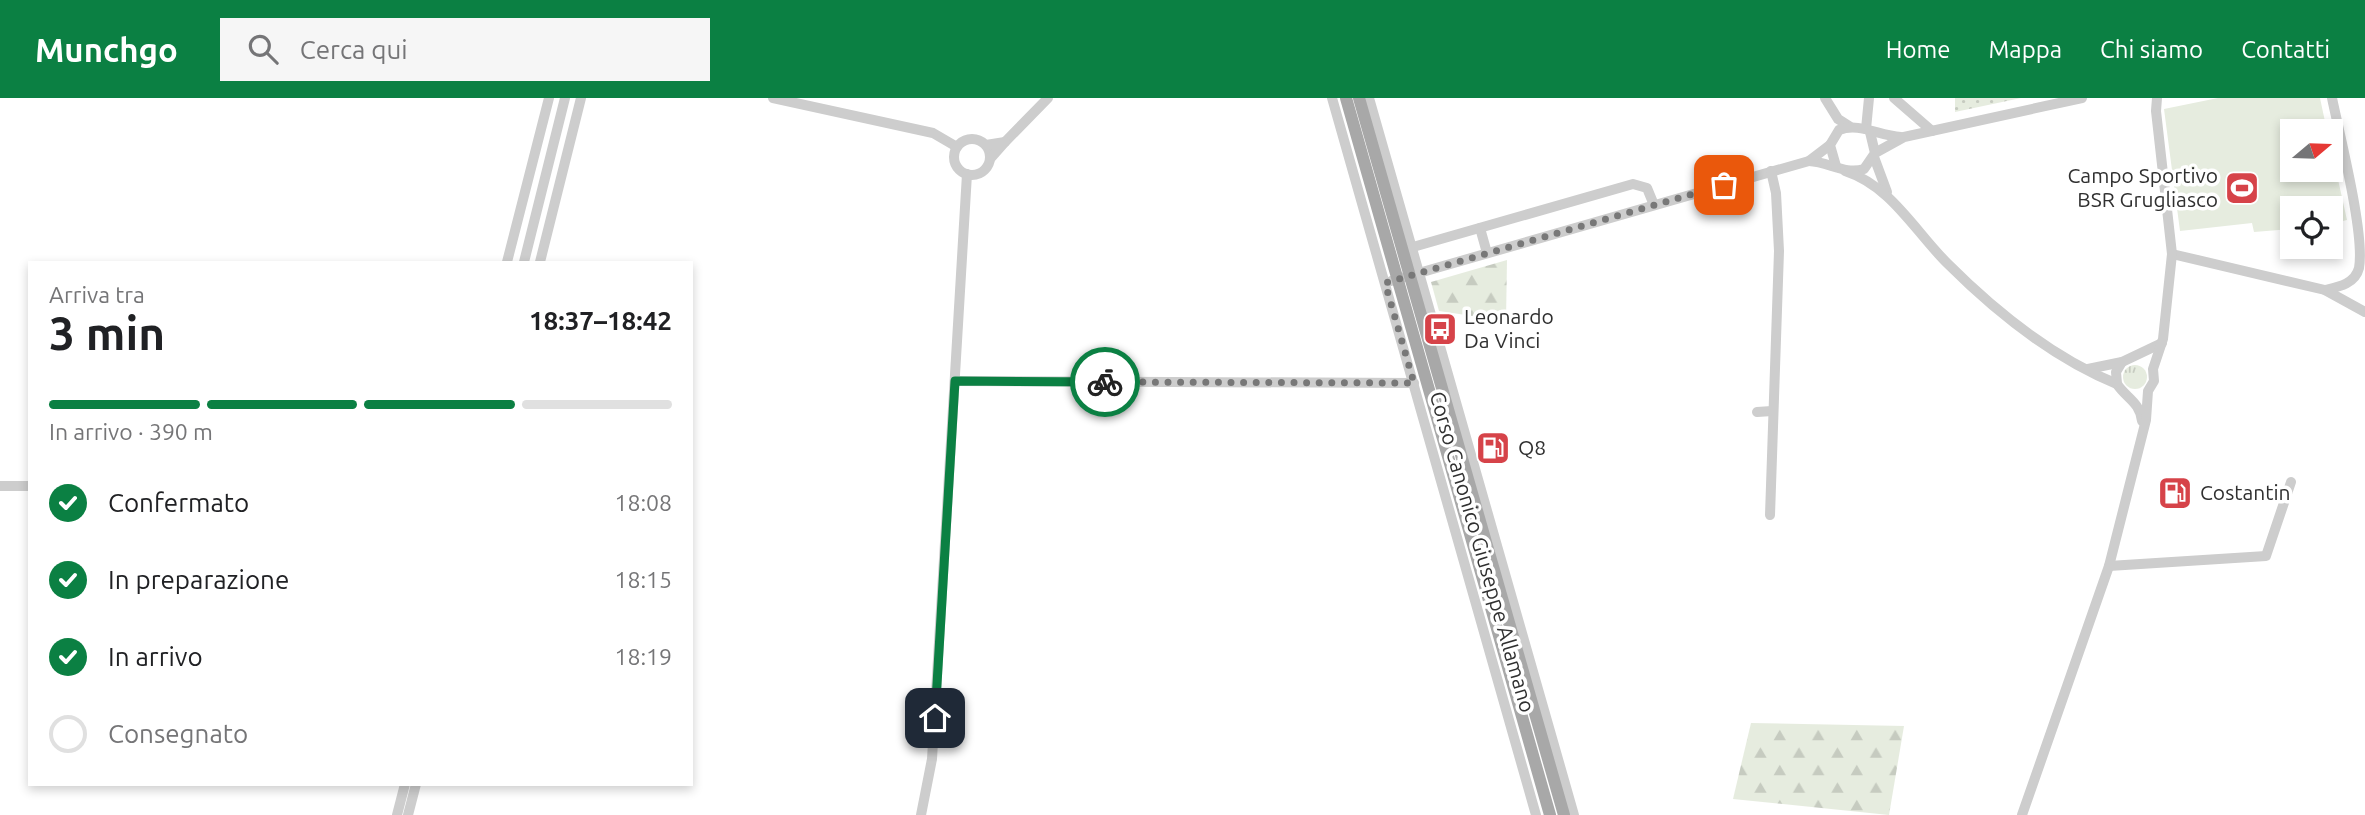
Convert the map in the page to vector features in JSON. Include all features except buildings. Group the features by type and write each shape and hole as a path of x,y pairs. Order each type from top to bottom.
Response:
{"main road":[{"name":"Corso Canonico Giuseppe Allamano","path":"1346,98 1403,278 1563,815"},
{"name":"Corso Canonico Giuseppe Allamano","path":"1359,98 1407,248 1403,278 1550,815"}],"street":[{"path":"507,261 550,98"},
{"path":"524,261 565,98"},
{"path":"540,261 581,98"},
{"path":"773,98 933,133 957,147"},
{"path":"967,174 981,172 1005,142 1048,98"},
{"name":"Corso Canonico Giuseppe Allamano","path":"1332,98 1403,278 1574,815"},
{"name":"Corso Canonico Giuseppe Allamano","path":"1369,98 1407,248"},
{"path":"1869,98 1868,131 1892,201"},
{"path":"1894,98 1932,131"},
{"path":"1403,278 1809,161 1841,168 1864,169 1875,155 1904,137 2082,98"},
{"path":"2149,98 2156,111"},
{"path":"2022,815 2109,566 2144,428 2148,391 2154,381 2153,369 2162,343 2172,254 2156,111 2157,98"},
{"path":"2325,290 2347,284 2359,270 2359,232 2332,98"},
{"path":"1827,102 1838,118 1849,126 1904,137"},
{"path":"1827,102 1831,141 1841,168 1874,183 1979,294 2040,342 2085,369 2117,384 2131,396 2141,411 2144,428"},
{"path":"1809,161 1849,126"},
{"path":"957,147 975,139 986,145 1005,142"},
{"path":"986,145 990,159"},
{"path":"957,147 956,164 967,174"},
{"path":"1770,515 1779,251 1776,194 1771,171"},
{"path":"921,815 932,759 967,174"},
{"path":"1407,248 1633,184 1647,188 1654,205"},
{"path":"1480,228 1488,253"},
{"path":"2172,254 2325,290 2365,312"},
{"name":"Corso Canonico Giuseppe Allamano","path":"1403,278 1414,383 1536,815"},
{"path":"2347,284 2349,304"},
{"path":"2085,369 2122,362 2162,343"},
{"path":"2133,358 2145,360 2153,369"},
{"path":"2117,384 2116,372 2122,362"},
{"path":"955,381 1414,383"},
{"path":"2131,396 2148,391"},
{"path":"1757,412 1772,411"},
{"path":"2109,566 2266,556 2291,482"},
{"path":"4,486 28,486"},
{"path":"397,815 404,786"},
{"path":"408,815 415,786"}],"green space":[{"path":"1955,98 2021,98 1955,112"},
{"path":"2218,98 2320,98 2324,119 2280,119 2280,182 2339,182 2342,196 2280,196 2280,230 2254,232 2252,223 2180,231 2164,109"},
{"path":"2343,202 2347,220 2343,221"},
{"path":"1507,260 1506,321 1439,311 1431,282"},
{"path":"2135,365 2144,368 2147,377 2144,386 2135,389 2126,386 2123,377 2126,368"},
{"path":"1751,723 1904,726 1889,815 1733,799"}],"way so far":[{"path":"1105,382 1414,383 1385,283 1724,185"}],"place":[{"name":"Campo Sportivo BSR Grugliasco","path":"2242,188"},
{"name":"Leonardo Da Vinci","path":"1440,329"},
{"name":"Q8","path":"1493,448"},
{"name":"Costantin","path":"2175,493"}],"route":[{"path":"935,718 955,381 1105,382"}]}
